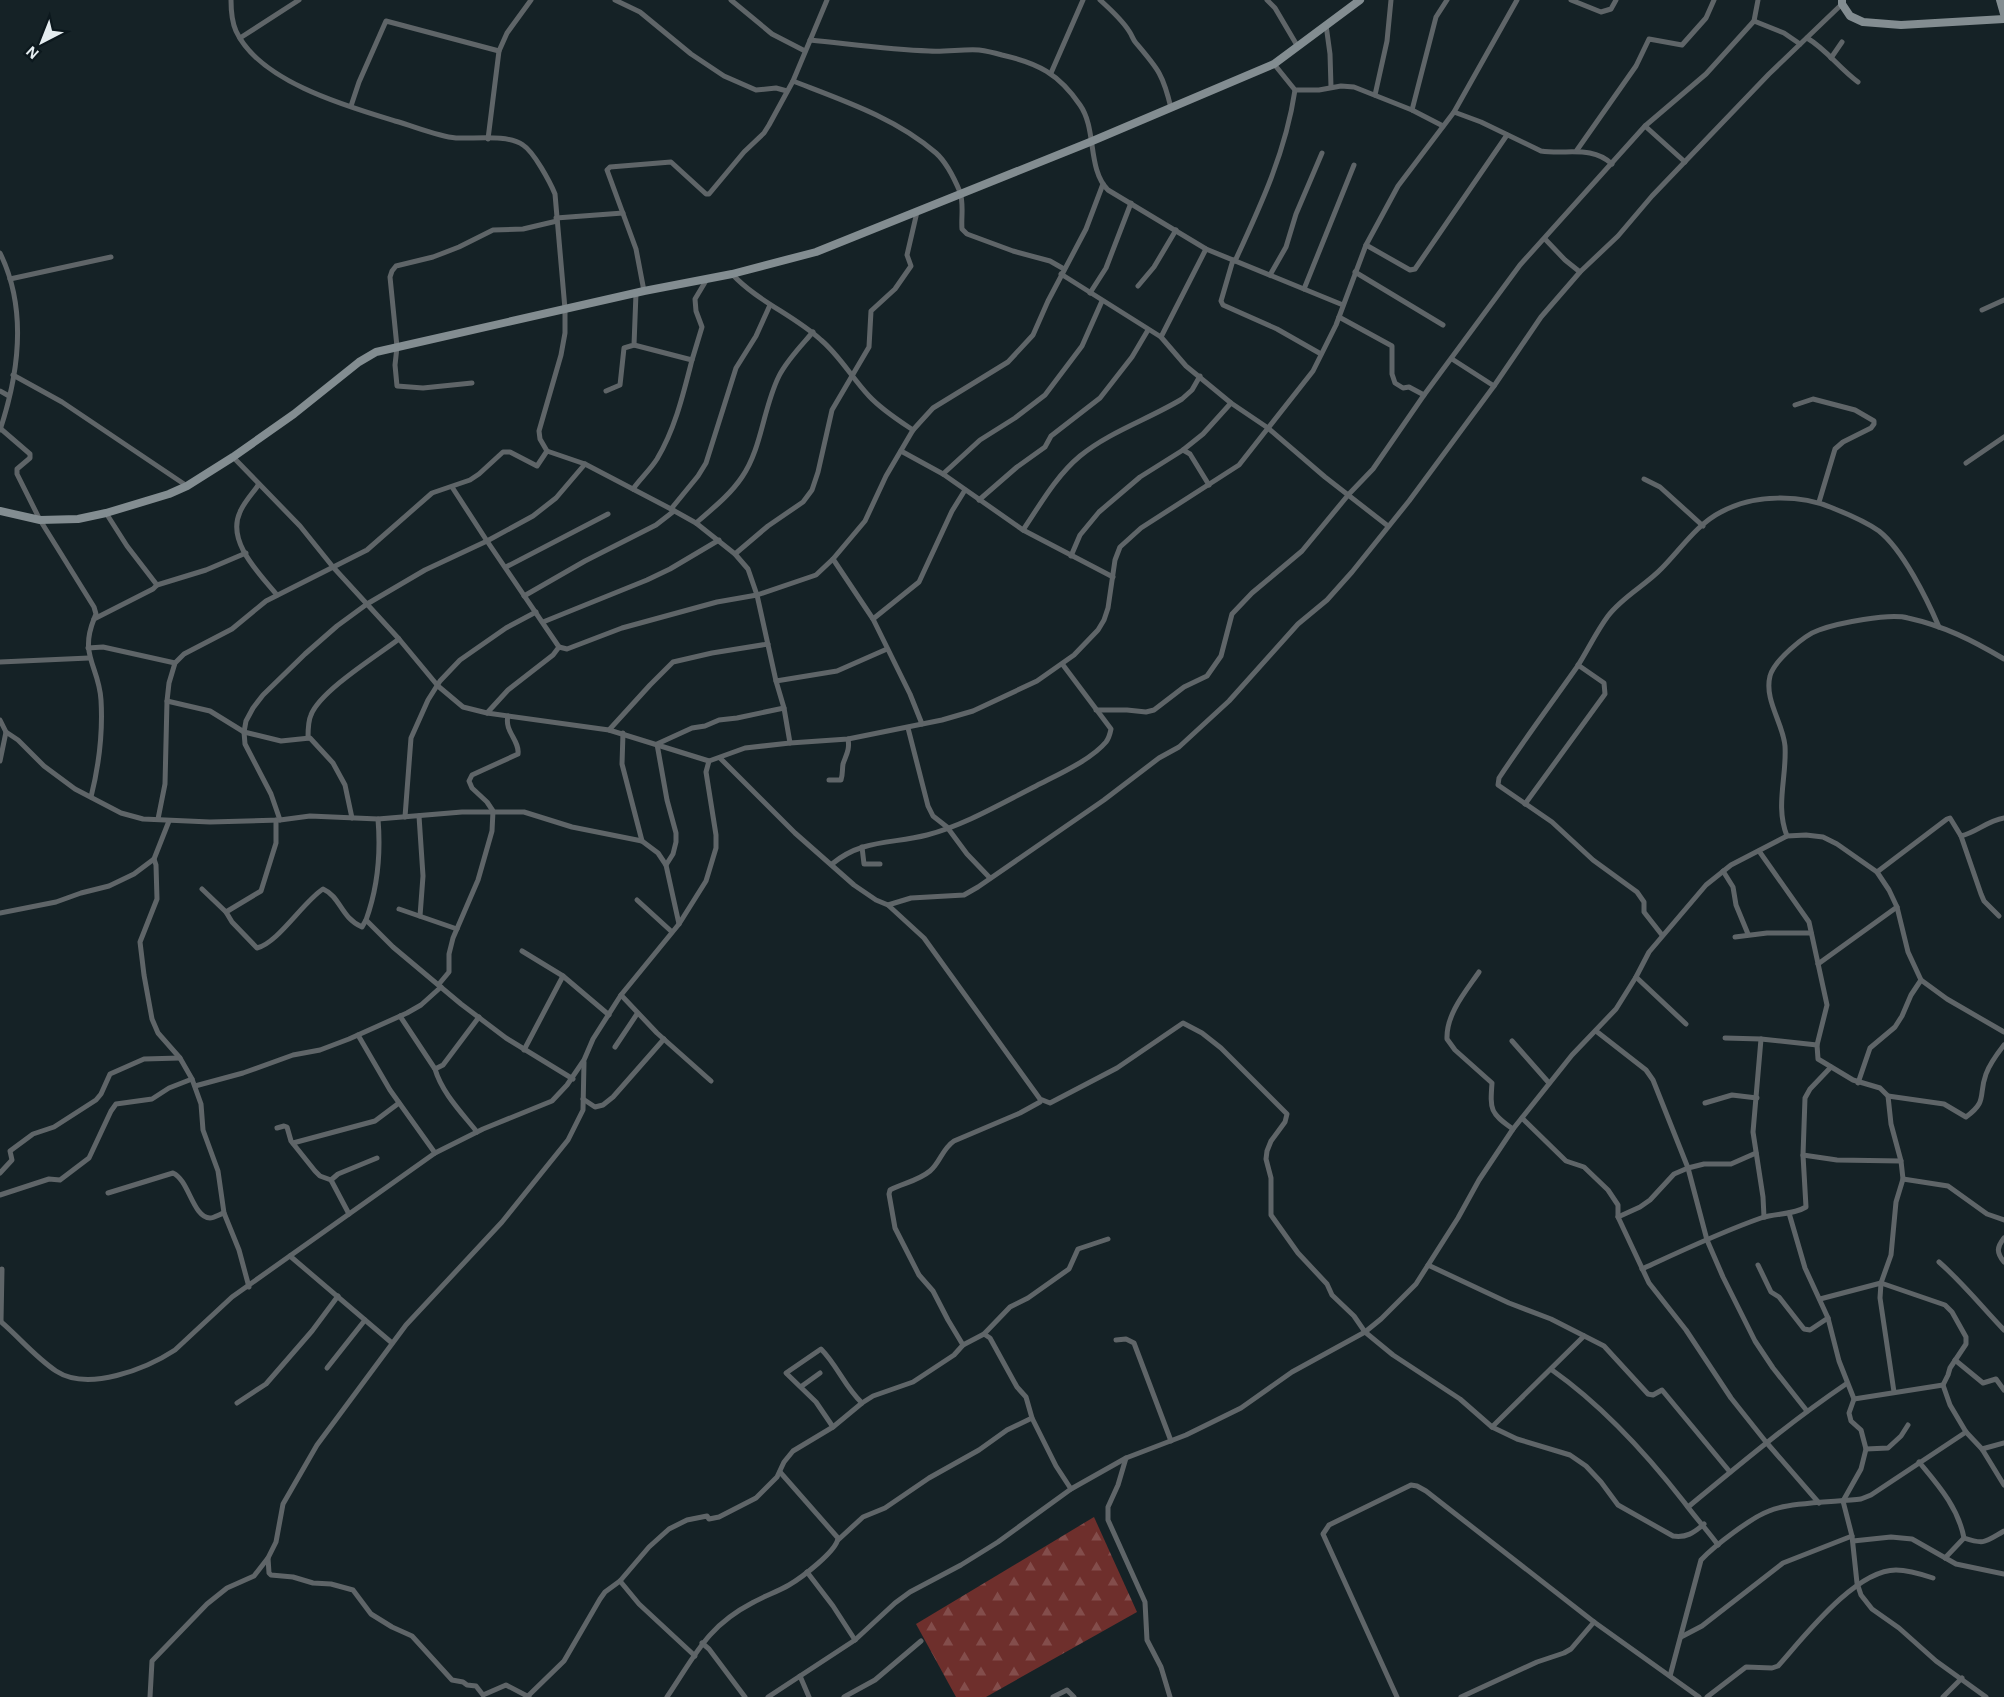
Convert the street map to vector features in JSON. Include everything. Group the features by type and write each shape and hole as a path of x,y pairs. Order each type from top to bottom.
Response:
{"street":[{"path":"231,0 235,29 240,38 260,61 286,80 305,90 375,115 454,138 514,141 527,148 555,194 565,309 563,344 539,431 540,439 547,452 585,465 696,523 735,554 748,569 757,595 790,743"},
{"path":"240,38 298,0"},
{"path":"488,139 499,51 507,33 531,0"},
{"path":"615,0 640,12 691,54 724,76 756,90 776,88 787,91"},
{"path":"731,0 772,34 806,51"},
{"path":"634,345 640,292 636,249 607,172 608,168 671,162 706,194 709,194 744,152 764,133 793,81 827,0"},
{"path":"1051,73 1083,0"},
{"path":"1100,0 1129,31 1134,42 1160,72 1165,82 1170,108"},
{"path":"1267,0 1275,8 1298,47"},
{"path":"0,511 40,520 78,519 158,498 187,486 294,414 359,362 376,352 640,292 732,274 816,252 1090,142 1274,64 1360,0"},
{"path":"1375,95 1387,42 1391,0"},
{"path":"1412,110 1436,17 1447,0"},
{"path":"233,457 315,543 333,567 399,639 438,686 463,707 487,713 623,733 709,761 745,748 848,740 908,728 973,711 1037,681 1074,655 1098,630 1108,608 1115,560 1120,548 1134,533 1239,465 1313,370 1339,317 1366,245 1398,186 1454,112 1517,0"},
{"path":"1571,0 1601,12 1608,11 1616,0"},
{"path":"1577,150 1636,66 1649,39 1682,45 1706,18 1714,0"},
{"path":"1096,710 1136,712 1154,710 1184,687 1207,676 1221,656 1232,614 1252,593 1302,551 1382,458 1424,395 1520,265 1645,126 1706,74 1754,21 1758,0"},
{"path":"2000,0 2004,14"},
{"path":"888,905 911,898 964,895 1104,800 1159,758 1179,747 1204,725 1299,624 1327,600 1409,501 1494,386 1541,317 1580,272 1618,236 1652,196 1841,1 1850,16 1863,22 1901,25 2004,19"},
{"path":"351,106 386,21 499,51"},
{"path":"1754,21 1784,33 1800,44"},
{"path":"1326,25 1331,87"},
{"path":"1806,38 1823,48 1858,82"},
{"path":"810,40 929,51 981,50 1023,60 1051,73 1060,79 1081,106 1089,123 1090,142 1103,184 1108,190 1206,249 1343,305"},
{"path":"1831,58 1842,42"},
{"path":"1274,64 1295,90 1290,123 1280,156 1234,260 1221,301 1223,306 1277,329 1321,354"},
{"path":"793,81 869,112 909,134 937,154 960,193 962,229 967,234 1013,251 1050,261 1090,293 1161,337 1179,358 1231,403 1268,428 1325,477 1388,526"},
{"path":"1295,90 1347,85 1412,110 1443,126"},
{"path":"1454,112 1541,151 1577,150 1604,157 1612,164"},
{"path":"1645,126 1685,162"},
{"path":"1366,245 1410,270 1415,270 1507,135"},
{"path":"1270,275 1286,247 1296,214 1322,153"},
{"path":"1304,289 1354,165"},
{"path":"453,487 524,596 560,647 567,649 622,628 717,602 757,595 812,577 833,559 865,521 886,476 913,430 933,408 1008,362 1033,335 1086,230 1103,184"},
{"path":"1090,293 1106,268 1131,203"},
{"path":"735,554 808,496 818,472 832,410 869,347 871,311 894,289 911,266 907,255 917,212"},
{"path":"472,383 423,388 397,386 395,366 397,347 390,277 392,271 396,267 459,247 493,230 523,229 556,219 623,213"},
{"path":"1138,286 1154,267 1176,230"},
{"path":"1545,239 1580,272"},
{"path":"1161,337 1206,249"},
{"path":"0,253 15,299 18,344 14,375 0,430 30,454 30,458 17,470 17,474 40,520 94,607 96,614 88,638 89,658 101,698 99,768 91,797"},
{"path":"10,279 111,257"},
{"path":"1355,272 1443,326"},
{"path":"732,274 741,284 770,305 813,332 882,409 913,430"},
{"path":"633,489 654,463 677,417 702,327 696,311 695,299 707,279"},
{"path":"1982,310 2004,300"},
{"path":"943,474 980,440 1015,418 1045,395 1082,346 1102,301"},
{"path":"524,596 585,561 656,525 673,510 706,463 736,368 756,336 770,305"},
{"path":"1339,317 1392,346 1392,374 1395,383 1402,388 1409,387 1424,395"},
{"path":"979,500 1017,467 1045,447 1051,436 1100,398 1132,357 1148,330"},
{"path":"696,523 742,478 753,455 778,378 784,366 813,332"},
{"path":"606,391 620,385 624,348 634,345 692,360"},
{"path":"1452,359 1494,386"},
{"path":"14,375 62,402 187,486"},
{"path":"1023,530 1047,494 1079,457 1099,443 1182,399 1192,390 1200,376"},
{"path":"0,391 9,396"},
{"path":"1795,405 1813,399 1855,410 1874,421 1871,428 1843,442 1835,449 1819,502"},
{"path":"1071,556 1080,535 1099,512 1140,477 1183,450 1203,434 1231,403"},
{"path":"1965,463 2004,437"},
{"path":"1183,450 1190,454 1209,485"},
{"path":"901,451 943,474 1023,530 1113,577"},
{"path":"158,819 165,784 169,682 175,663 184,654 232,629 266,601 367,550 432,493 453,487 479,474 503,452 510,452 537,466 547,452"},
{"path":"226,912 261,891 276,843 278,820 271,794 245,744 246,721 253,708 321,640 367,604 425,570 487,541 543,509 556,498 585,465"},
{"path":"1644,479 1660,487 1702,526"},
{"path":"259,484 240,512 237,534 246,553 277,595"},
{"path":"873,619 919,582 965,490"},
{"path":"1662,935 1644,912 1642,897 1610,870 1593,860 1561,830 1498,784 1498,780 1578,665 1609,615 1661,570 1702,526 1719,512 1737,505 1775,498 1804,499 1819,502 1851,516 1885,537 1911,573 1939,627"},
{"path":"106,513 127,546 158,585"},
{"path":"506,567 608,514"},
{"path":"543,622 654,576 718,540"},
{"path":"94,619 153,590 158,585 206,570 246,553"},
{"path":"833,559 873,619 910,694 922,724"},
{"path":"405,817 411,738 420,715 440,681 460,660 506,628 536,612"},
{"path":"1787,836 1781,815 1785,747 1768,688 1770,675 1774,668 1803,639 1818,631 1859,621 1906,617 1974,640 2004,659"},
{"path":"88,638 103,647"},
{"path":"308,738 310,718 317,705 356,671 399,639"},
{"path":"609,730 673,662 712,652 768,644"},
{"path":"88,648 103,647 175,663"},
{"path":"487,713 508,690 560,647"},
{"path":"776,681 837,671 887,649"},
{"path":"0,662 89,658"},
{"path":"832,864 862,847 929,834 998,805 1067,771 1105,743 1111,729 1062,664"},
{"path":"1526,804 1605,694 1604,683 1578,665"},
{"path":"167,701 210,711 244,732 281,741 308,738 316,743 333,763 345,785 352,818"},
{"path":"657,744 692,728 719,720 784,708"},
{"path":"195,1086 243,1073 293,1055 320,1050 358,1035 421,1005 440,985 449,972 449,954 457,928 484,864 492,831 493,811 472,788 469,781 472,775 518,754 518,747 507,727 508,716"},
{"path":"0,723 6,732 18,740 44,766 75,789 121,813 142,819 169,821 278,820 310,816 378,819 493,811 524,812 642,842 658,853 666,865 679,924"},
{"path":"908,728 928,806 933,816 947,827 967,854 990,878"},
{"path":"0,761 6,732"},
{"path":"623,733 622,764 642,842"},
{"path":"829,780 841,780 843,777 842,768 850,747 848,740"},
{"path":"657,744 667,800 676,833 673,854 666,865"},
{"path":"720,758 795,833 854,885 888,905 924,938 1044,1102 1050,1103 1117,1068 1183,1023 1202,1033 1221,1048 1287,1114 1285,1122 1271,1141 1267,1151 1266,1159 1271,1178 1271,1215 1298,1253 1327,1284 1332,1295 1354,1316 1365,1332 1393,1354 1460,1399 1492,1427 1517,1439 1570,1455 1586,1466 1618,1505 1673,1536 1688,1536 1704,1524"},
{"path":"2,1269 0,1321 57,1372 74,1378 105,1378 136,1368 175,1350 216,1310 435,1153 477,1132 552,1101 573,1079 593,1039 621,995 679,924 706,881 716,848 714,819 706,772 709,761"},
{"path":"419,816 423,876 420,916"},
{"path":"1877,872 1950,818 1954,821 1961,836 1984,901 1999,916"},
{"path":"1961,836 1973,833 1994,819 2004,818"},
{"path":"202,889 226,912 256,948 272,938 323,889 334,897 353,923 362,927 375,896 378,876 380,849 378,819"},
{"path":"0,913 56,902 109,886 134,874 154,860 169,821"},
{"path":"768,1697 855,1640 910,1592 998,1542 1071,1489 1126,1458 1171,1441 1241,1408 1292,1372 1365,1332 1416,1284 1479,1180 1513,1130 1549,1083 1616,1009 1649,952 1662,935 1706,885 1759,851 1787,836 1823,837 1877,872 1898,908 1908,952 1922,980 1940,994 2004,1032"},
{"path":"862,847 864,864 870,866 880,864"},
{"path":"1759,851 1804,913 1811,933 1827,1005 1817,1045 1818,1059 1858,1083 1880,1089 1888,1095 1944,1104 1966,1117 1980,1104 1986,1074 2004,1045"},
{"path":"154,860 157,899 140,942 144,975 155,1026 180,1058 195,1086 201,1104 203,1130 218,1171 224,1213 249,1287"},
{"path":"1723,872 1733,886 1736,905 1748,934"},
{"path":"637,900 672,932"},
{"path":"1818,964 1898,908"},
{"path":"399,909 457,928"},
{"path":"366,920 393,946 479,1017 525,1050 573,1079"},
{"path":"1735,937 1748,934 1811,933"},
{"path":"522,951 563,976 609,1015"},
{"path":"1479,972 1455,1011 1449,1024 1447,1039 1455,1050 1492,1083 1490,1098 1495,1116 1513,1130"},
{"path":"525,1050 563,976"},
{"path":"1636,977 1686,1024"},
{"path":"1858,1083 1870,1048 1895,1027 1911,995 1922,980"},
{"path":"621,995 637,1014 711,1082"},
{"path":"615,1047 637,1014"},
{"path":"400,1016 435,1069 450,1098 477,1132"},
{"path":"435,1069 443,1065 479,1017"},
{"path":"1596,1031 1646,1071 1653,1080 1688,1168 1707,1240 1755,1341 1807,1411"},
{"path":"358,1035 399,1103 435,1153"},
{"path":"1725,1038 1817,1045"},
{"path":"583,1099 595,1107 603,1106 664,1039"},
{"path":"1761,1039 1753,1132 1764,1217"},
{"path":"1512,1041 1549,1083"},
{"path":"0,1173 12,1160 10,1151 33,1134 54,1127 96,1100 110,1074 144,1059 180,1058"},
{"path":"150,1697 151,1666 158,1654 207,1604 227,1588 255,1576 276,1542 283,1504 317,1445 392,1343 437,1289 502,1221 554,1159 583,1110 584,1060"},
{"path":"1642,1269 1764,1217 1789,1213 1806,1207 1803,1155 1805,1098 1810,1089 1831,1067"},
{"path":"0,1195 49,1179 60,1180 89,1158 116,1104 152,1100 169,1088 192,1079"},
{"path":"1705,1103 1732,1095 1757,1098"},
{"path":"1888,1095 1891,1124 1901,1161 1903,1179 1896,1202 1892,1255 1881,1283 1880,1307 1894,1392"},
{"path":"963,1345 933,1291 919,1275 899,1238 889,1194 895,1188 929,1172 948,1145 1040,1102"},
{"path":"293,1143 375,1121 399,1103"},
{"path":"1522,1118 1566,1161 1584,1167 1608,1190 1618,1205 1618,1217 1649,1283 1686,1330 1731,1398 1819,1503"},
{"path":"277,1128 284,1126 287,1128 293,1143 320,1176 331,1180 350,1214"},
{"path":"1618,1217 1650,1200 1668,1180 1688,1168 1704,1164 1731,1164 1756,1153"},
{"path":"1803,1155 1837,1160 1901,1161"},
{"path":"331,1180 338,1174 377,1158"},
{"path":"108,1193 173,1173 182,1179 196,1207 204,1216 210,1218 224,1213"},
{"path":"1903,1179 1948,1186 1987,1214 2004,1220"},
{"path":"1789,1213 1808,1276 1828,1318 1846,1384 1854,1399 1849,1413 1851,1421 1861,1430 1866,1449 1861,1469 1843,1501 1853,1539 1857,1583 1861,1595 1872,1609 1899,1628 1936,1661 1986,1697"},
{"path":"2004,1238 1998,1246 1998,1252 2004,1262"},
{"path":"268,1558 271,1575 293,1577 353,1590 371,1614 392,1628 412,1636 452,1680 476,1686 483,1695 506,1685 529,1697 564,1661 605,1592 620,1581 669,1529 703,1515 709,1519 713,1518 741,1507 756,1498 780,1472 784,1462 793,1451 833,1427 873,1396 913,1382 954,1355 963,1345 984,1334 1010,1307 1028,1298 1069,1269 1078,1249 1108,1239"},
{"path":"290,1256 392,1343"},
{"path":"1940,1262 1965,1285 1970,1294 2004,1330"},
{"path":"1428,1265 1596,1341 1611,1352 1648,1394 1653,1395 1662,1390 1730,1472"},
{"path":"1758,1265 1771,1292 1779,1297 1804,1329 1810,1330 1828,1318"},
{"path":"1820,1299 1881,1283 1945,1305 1950,1310 1967,1340 1942,1385 1950,1405 1966,1432 1982,1449 2004,1485"},
{"path":"237,1403 266,1384 312,1331 338,1296"},
{"path":"327,1368 365,1320"},
{"path":"984,1334 990,1338 1017,1387 1026,1397 1032,1418 1056,1466 1071,1489"},
{"path":"1492,1427 1584,1336"},
{"path":"1116,1340 1126,1339 1134,1343 1171,1441"},
{"path":"833,1427 802,1386 786,1373 821,1348 827,1354 839,1376 862,1403"},
{"path":"1955,1360 1983,1383 2004,1374"},
{"path":"1552,1370 1624,1430 1704,1524 1718,1545"},
{"path":"802,1386 820,1373"},
{"path":"1996,1379 2004,1390"},
{"path":"1688,1507 1766,1442 1846,1384"},
{"path":"1854,1399 1942,1385"},
{"path":"667,1697 702,1643 728,1616 790,1584 807,1572 820,1562 838,1540 862,1517 885,1508 1007,1430 1032,1418"},
{"path":"1866,1449 1887,1448 1901,1436 1908,1425"},
{"path":"1670,1676 1701,1560 1718,1545 1754,1518 1770,1510 1843,1501 1871,1495 1966,1432"},
{"path":"1982,1449 2004,1443"},
{"path":"1126,1458 1118,1485 1108,1507 1108,1520 1145,1602 1147,1640 1161,1667 1170,1697"},
{"path":"1919,1462 1940,1486 1956,1511 1964,1538"},
{"path":"780,1472 838,1540"},
{"path":"1397,1697 1323,1534 1329,1525 1411,1485 1426,1491 1594,1622 1699,1697"},
{"path":"1964,1538 1978,1543 1984,1542 2004,1531"},
{"path":"1681,1637 1702,1626 1783,1563 1853,1539 1891,1537 1912,1539 1956,1564 2004,1574"},
{"path":"1945,1558 1964,1538"},
{"path":"1707,1697 1746,1667 1772,1668 1778,1666 1821,1618 1857,1583 1881,1573 1897,1570 1933,1578"},
{"path":"807,1572 855,1640"},
{"path":"620,1581 639,1604 695,1656"},
{"path":"1461,1697 1537,1662 1564,1653 1571,1649 1594,1622"},
{"path":"844,1697 875,1680 921,1641"},
{"path":"702,1643 745,1697"},
{"path":"800,1676 809,1697"},
{"path":"1943,1697 1962,1678"},
{"path":"1053,1697 1067,1690 1074,1697"}],"green space":[{"path":"1094,1517 1137,1612 986,1697 956,1697 916,1624"}]}
